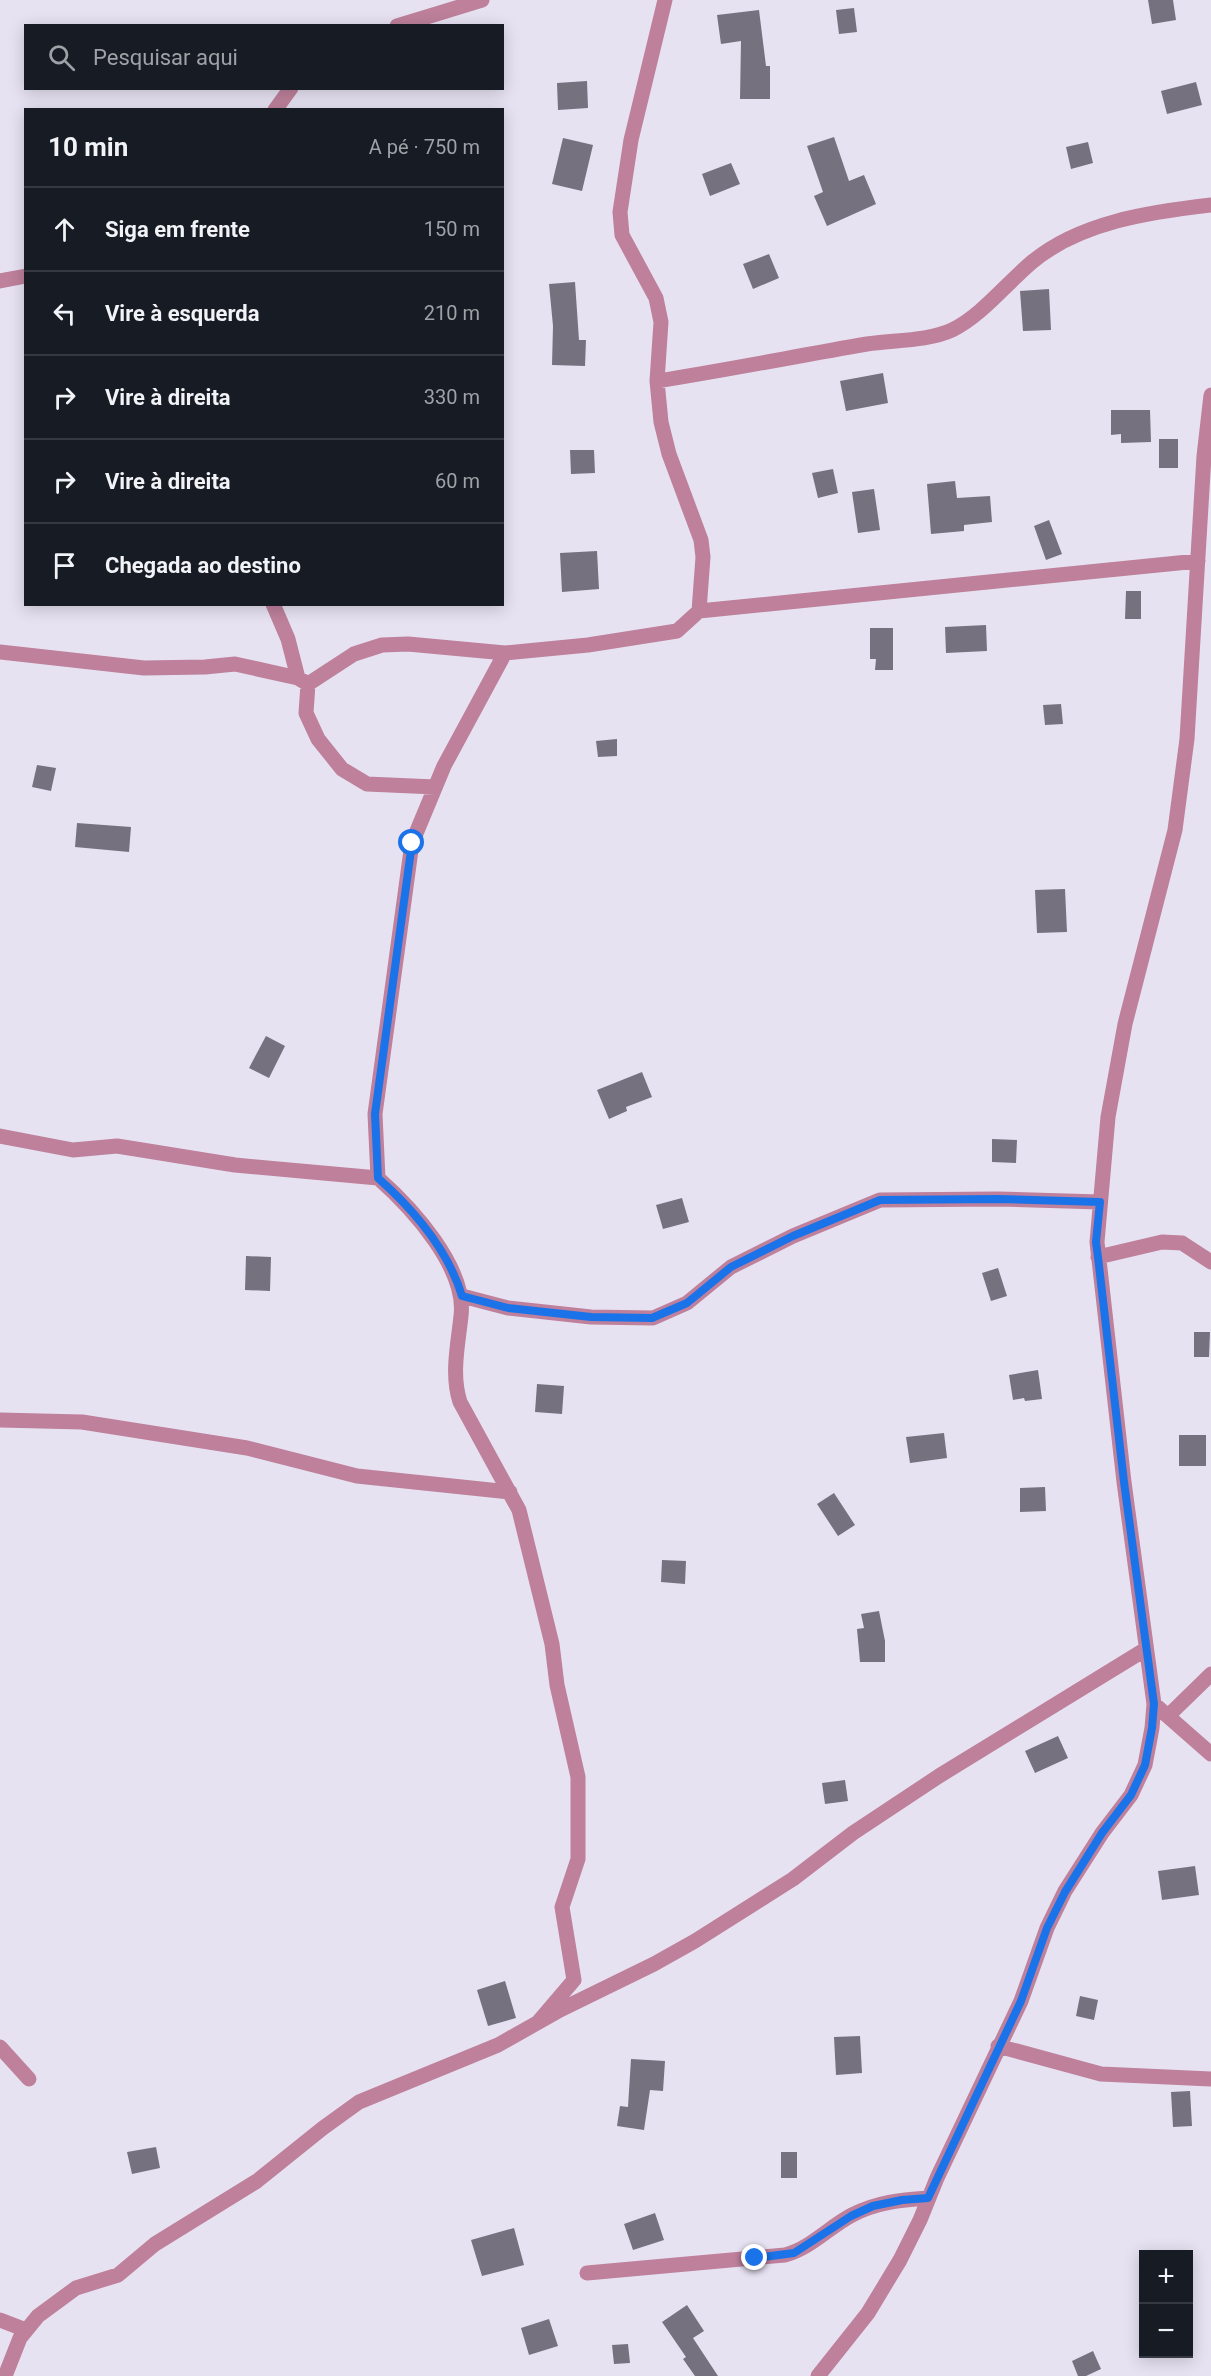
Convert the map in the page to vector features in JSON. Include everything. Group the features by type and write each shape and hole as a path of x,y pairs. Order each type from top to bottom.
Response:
{"street":[{"path":"404,24 482,0"},
{"path":"665,0 631,140 620,212 622,235 656,298 661,322 657,381 661,422 669,454 701,540 703,557 699,611"},
{"path":"276,108 290,90"},
{"path":"657,381 940,334 967,321 1034,260 1057,245 1099,226 1178,209 1211,205"},
{"path":"0,280 24,276"},
{"path":"819,2376 868,2313 900,2260 1021,2001 1047,1928 1060,1900 1102,1833 1131,1795 1145,1765 1154,1704 1096,1242 1108,1117 1125,1024 1174,830 1186,739 1204,456 1211,395"},
{"path":"1204,456 1211,471"},
{"path":"0,652 144,668 235,664 303,681 354,654 382,645 408,644 505,653 588,645 677,631 699,611 1198,561"},
{"path":"274,606 303,681 306,713 318,739 342,769 367,784 435,787"},
{"path":"378,1178 375,1114 412,843 444,766 505,653"},
{"path":"0,1136 73,1150 117,1146 236,1165 378,1178 407,1204 457,1279 462,1296 455,1388 460,1402 519,1510 552,1644 557,1685 578,1777 578,1859 562,1907 574,1980 539,2021"},
{"path":"462,1296 508,1308 591,1317 652,1318 687,1303 731,1267 793,1236 880,1200 998,1199 1100,1202"},
{"path":"1098,1257 1162,1242 1182,1243 1211,1262"},
{"path":"0,1420 82,1422 247,1448 357,1476 510,1492"},
{"path":"4,2376 20,2338 38,2316 76,2288 118,2275 155,2244 257,2181 359,2102 498,2045 539,2021 654,1964 739,1915 853,1833 939,1776 1146,1649"},
{"path":"1168,1715 1211,1674"},
{"path":"1154,1704 1211,1754"},
{"path":"998,2046 1101,2074 1211,2079"},
{"path":"0,2047 29,2079"},
{"path":"588,2273 785,2255 803,2248 851,2216 873,2206 928,2198"},
{"path":"0,2320 26,2330"}],"building":[{"path":"1148,0 1173,0 1176,20 1152,24"},
{"path":"854,8 857,32 839,34 836,10"},
{"path":"759,10 766,66 770,66 770,99 740,99 741,41 721,44 717,15"},
{"path":"587,81 588,108 558,110 557,83"},
{"path":"1196,82 1202,105 1167,114 1161,91"},
{"path":"834,137 849,181 864,175 876,204 827,226 814,196 823,192 807,146"},
{"path":"563,138 593,145 582,191 552,184"},
{"path":"1088,142 1093,163 1071,169 1066,147"},
{"path":"731,163 740,184 710,196 702,174"},
{"path":"769,254 779,278 753,289 743,264"},
{"path":"575,282 579,340 586,340 585,366 552,365 553,326 549,284"},
{"path":"1049,289 1051,330 1023,331 1020,291"},
{"path":"883,373 888,403 846,411 840,381"},
{"path":"1111,410 1150,410 1151,442 1121,443 1121,434 1111,435"},
{"path":"1159,439 1178,439 1178,468 1159,468"},
{"path":"570,450 594,450 595,473 571,474"},
{"path":"833,469 838,493 818,498 812,473"},
{"path":"955,481 957,498 990,496 992,522 964,525 964,531 931,534 927,484"},
{"path":"874,489 880,530 858,533 852,492"},
{"path":"1049,520 1062,554 1046,560 1034,526"},
{"path":"597,551 599,589 562,592 560,553"},
{"path":"1126,591 1141,591 1141,619 1125,619"},
{"path":"986,625 987,651 946,653 945,627"},
{"path":"870,628 893,628 893,670 875,670 876,659 870,659"},
{"path":"1061,704 1063,724 1045,725 1043,705"},
{"path":"617,739 617,756 598,757 596,741"},
{"path":"37,765 56,768 51,791 32,787"},
{"path":"77,823 131,827 129,852 75,847"},
{"path":"1065,889 1067,932 1037,933 1035,890"},
{"path":"266,1036 285,1046 269,1078 249,1068"},
{"path":"642,1072 652,1097 626,1107 627,1111 609,1119 597,1090"},
{"path":"992,1139 1017,1140 1016,1163 992,1162"},
{"path":"682,1198 689,1222 663,1229 656,1205"},
{"path":"246,1256 271,1257 270,1291 245,1290"},
{"path":"998,1268 1007,1296 991,1301 982,1273"},
{"path":"1194,1332 1210,1332 1209,1357 1194,1357"},
{"path":"1038,1370 1042,1399 1013,1400 1009,1375"},
{"path":"537,1384 564,1386 562,1414 535,1412"},
{"path":"944,1433 947,1458 910,1463 906,1437"},
{"path":"1179,1435 1206,1435 1206,1466 1179,1466"},
{"path":"1045,1487 1046,1511 1020,1512 1020,1488"},
{"path":"834,1493 855,1525 838,1536 817,1504"},
{"path":"662,1560 686,1561 685,1584 661,1582"},
{"path":"879,1611 885,1641 885,1662 860,1662 857,1629 864,1628 861,1614"},
{"path":"1058,1736 1068,1758 1035,1773 1025,1751"},
{"path":"845,1780 848,1801 825,1804 822,1783"},
{"path":"1195,1866 1199,1895 1162,1900 1158,1871"},
{"path":"505,1981 516,2018 488,2026 477,1990"},
{"path":"1080,1996 1098,2000 1094,2020 1076,2016"},
{"path":"860,2036 862,2073 836,2075 834,2037"},
{"path":"631,2059 665,2061 663,2091 650,2090 644,2130 617,2126 620,2106 628,2107"},
{"path":"1190,2091 1192,2126 1173,2127 1171,2092"},
{"path":"156,2147 160,2168 132,2174 127,2152"},
{"path":"781,2152 797,2152 797,2178 781,2178"},
{"path":"655,2213 664,2240 633,2250 624,2224"},
{"path":"514,2228 524,2265 482,2276 471,2240"},
{"path":"687,2305 704,2331 693,2338 718,2376 695,2376 683,2359 686,2357 662,2322"},
{"path":"549,2319 558,2346 529,2355 521,2328"},
{"path":"628,2344 630,2363 614,2364 612,2345"},
{"path":"1093,2351 1101,2369 1086,2376 1078,2376 1072,2361"}],"route":[{"path":"412,843 375,1114 378,1178 407,1204 431,1237 457,1279 462,1296 508,1308 591,1317 652,1318 687,1303 731,1267 793,1236 880,1200 998,1199 1100,1202 1096,1242 1124,1482 1154,1704 1145,1765 1131,1795 1102,1833 1065,1892 1047,1928 1021,2001 928,2198 873,2206 851,2216 794,2253 755,2258"}]}
